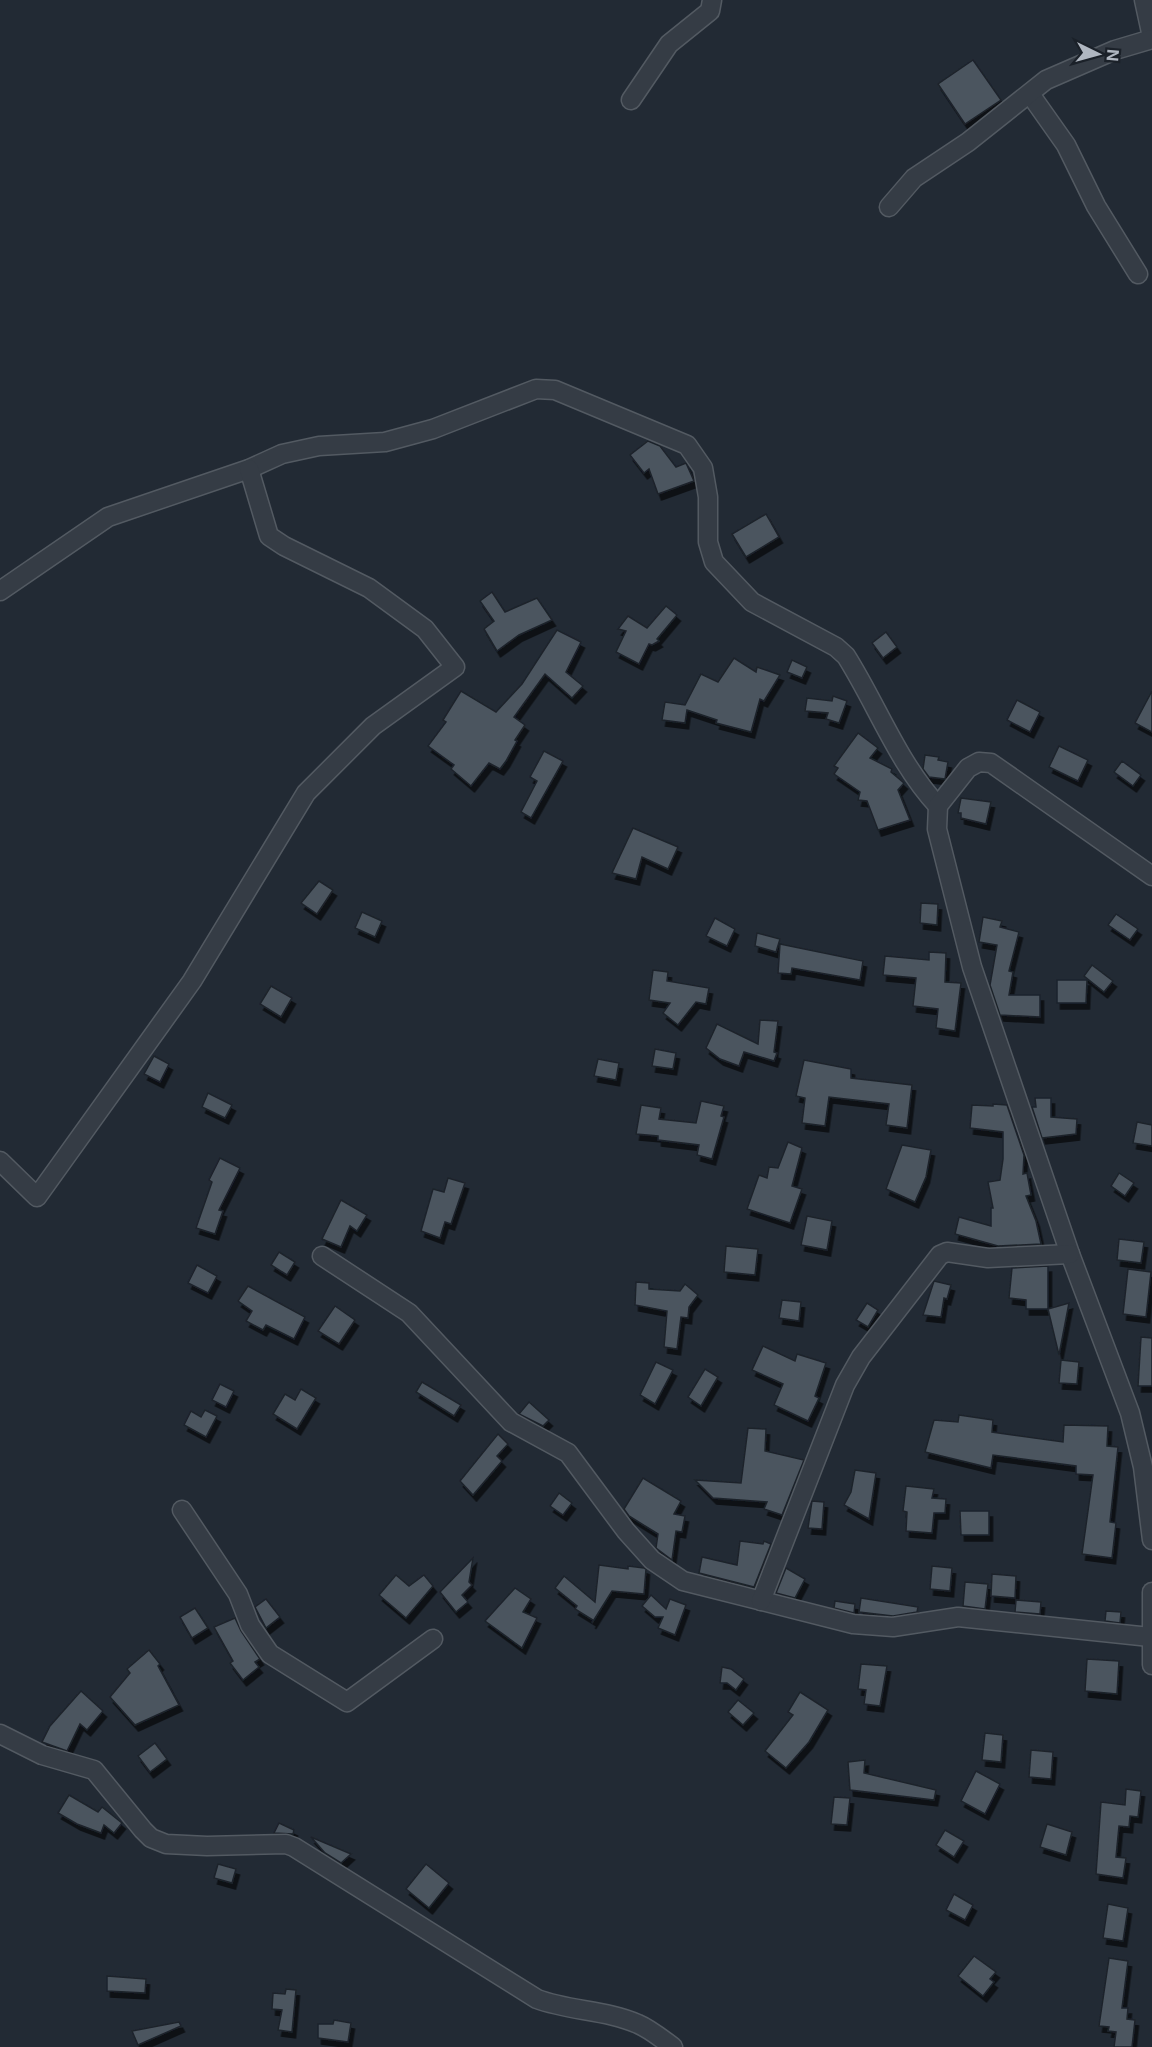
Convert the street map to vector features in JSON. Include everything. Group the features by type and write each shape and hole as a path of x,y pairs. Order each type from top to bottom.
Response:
{"street":[{"path":"631,100 669,44 710,11 712,0"},
{"path":"889,207 914,178 968,142 1046,80 1115,50 1152,38 1144,0"},
{"path":"1030,94 1066,145 1096,206 1138,274"},
{"path":"0,591 108,517 249,469 282,454 319,446 385,442 433,429 536,389 555,390 687,445 703,468 708,497 708,542 714,562 752,602 836,647 846,656 905,762 923,790 938,806"},
{"path":"0,1161 37,1197 192,981 306,793 373,726 455,667 425,629 369,588 268,536 249,469"},
{"path":"1152,876 991,763 979,762 968,768 938,806 937,830 972,967 1070,1254 1138,1442 1152,1540"},
{"path":"761,1601 845,1385 861,1357 940,1255 946,1252 988,1257 1070,1254"},
{"path":"322,1256 409,1313 511,1422 568,1452 626,1531 652,1560 683,1581 853,1624 883,1627 957,1617 1150,1637"},
{"path":"182,1510 238,1594 250,1624 270,1654 346,1702 433,1639"},
{"path":"1152,1592 1150,1637 1152,1665"},
{"path":"0,1734 42,1755 94,1770 151,1838 166,1844 207,1846 286,1844 313,1857 354,1887 537,1999 560,2007 626,2019 639,2024 673,2047"}],"building":[{"path":"973,60 1001,100 965,124 938,84"},
{"path":"648,441 660,446 676,467 686,463 694,481 658,494 649,469 644,473 630,455"},
{"path":"766,514 779,537 746,557 732,534"},
{"path":"492,592 505,612 537,598 552,620 519,635 497,651 484,629 494,621 480,601"},
{"path":"666,606 677,615 657,639 659,641 652,645 649,644 639,664 616,652 626,631 618,629 628,616 647,628"},
{"path":"557,630 581,642 566,672 583,686 572,698 545,674 514,717 525,725 515,740 517,741 506,761 500,769 489,763 471,786 451,769 454,765 428,746 446,722 443,720 461,691 496,712 522,684"},
{"path":"886,632 897,647 883,658 872,643"},
{"path":"734,658 756,672 757,667 780,675 764,701 760,699 751,732 716,723 717,720 687,710 685,723 662,720 665,702 685,705 701,674 718,682"},
{"path":"792,660 807,667 802,678 787,672"},
{"path":"1152,691 1152,732 1135,723"},
{"path":"833,696 847,701 839,723 826,719 828,713 805,711 807,698 832,701"},
{"path":"1017,700 1040,712 1030,732 1007,720"},
{"path":"858,733 878,748 870,758 892,769 891,772 904,783 898,790 910,820 878,830 867,801 858,800 860,792 834,774 838,768 834,766"},
{"path":"1059,746 1088,760 1078,781 1049,767"},
{"path":"544,751 563,761 531,818 521,812 537,781 530,777"},
{"path":"925,755 939,757 938,760 948,762 945,779 929,777 923,769"},
{"path":"1122,761 1141,775 1133,786 1114,772"},
{"path":"961,798 991,802 986,824 961,818 961,813 958,813"},
{"path":"633,828 678,847 668,869 642,857 636,879 612,873"},
{"path":"319,881 333,890 317,914 301,903"},
{"path":"921,903 938,904 937,925 920,923"},
{"path":"362,912 382,921 375,937 355,928"},
{"path":"1116,914 1138,929 1130,940 1108,925"},
{"path":"983,917 1002,921 1000,927 1019,932 1009,971 1013,972 1009,995 1040,995 1040,1017 1000,1015 990,985 997,945 979,942"},
{"path":"715,918 735,929 727,946 706,936"},
{"path":"757,933 780,939 776,952 755,946"},
{"path":"780,944 863,961 860,980 792,968 791,974 778,973"},
{"path":"929,952 946,953 945,982 961,983 955,1031 936,1028 938,1009 913,1006 916,978 883,975 885,956 929,960"},
{"path":"1092,965 1113,981 1104,992 1084,976"},
{"path":"653,970 668,972 667,981 709,988 706,1004 696,1002 678,1025 663,1013 670,1003 649,1000"},
{"path":"1057,980 1087,980 1086,1003 1057,1003"},
{"path":"271,986 292,998 281,1017 260,1004"},
{"path":"760,1020 778,1021 774,1052 777,1053 774,1061 744,1052 739,1066 720,1059 706,1048 717,1024 758,1044"},
{"path":"655,1049 676,1053 673,1069 652,1066"},
{"path":"154,1056 169,1064 160,1082 144,1074"},
{"path":"598,1059 619,1063 616,1080 594,1076"},
{"path":"804,1060 851,1069 851,1078 912,1085 907,1128 886,1125 889,1104 829,1097 825,1126 802,1123 805,1098 796,1096"},
{"path":"208,1093 232,1105 225,1118 202,1107"},
{"path":"1035,1098 1051,1098 1051,1117 1077,1119 1076,1134 1042,1138 1032,1107 1036,1107"},
{"path":"701,1101 724,1106 721,1116 724,1117 712,1159 697,1155 699,1145 658,1140 658,1136 636,1134 641,1105 661,1108 659,1119 696,1123"},
{"path":"993,1104 1007,1105 1024,1155 1023,1174 1027,1173 1031,1195 1026,1196 1036,1221 1041,1244 998,1246 955,1234 959,1217 991,1226 991,1208 993,1208 988,1182 1000,1180 1003,1132 970,1128 972,1105 993,1106"},
{"path":"1137,1122 1152,1125 1152,1146 1133,1143"},
{"path":"788,1142 802,1148 792,1186 802,1189 790,1223 747,1209 759,1175 767,1178 769,1167 778,1168"},
{"path":"902,1145 931,1150 926,1177 915,1202 886,1189"},
{"path":"220,1158 240,1168 219,1210 223,1211 215,1234 196,1228 212,1182 209,1180"},
{"path":"1119,1173 1134,1183 1125,1196 1111,1186"},
{"path":"448,1178 465,1183 451,1224 445,1222 440,1238 421,1231 433,1189 444,1192"},
{"path":"341,1200 367,1215 357,1231 350,1226 341,1247 322,1239"},
{"path":"807,1216 832,1221 827,1250 801,1245"},
{"path":"1119,1239 1144,1242 1141,1263 1117,1260"},
{"path":"726,1246 758,1249 755,1275 724,1272"},
{"path":"279,1252 295,1262 287,1275 271,1265"},
{"path":"197,1265 217,1276 208,1293 188,1283"},
{"path":"1048,1266 1048,1309 1026,1309 1026,1300 1009,1298 1012,1268"},
{"path":"1128,1269 1151,1272 1146,1317 1123,1314"},
{"path":"934,1281 951,1285 947,1299 944,1298 941,1317 923,1315"},
{"path":"636,1282 649,1283 649,1289 680,1291 685,1284 698,1295 689,1307 688,1318 681,1317 677,1349 664,1347 667,1311 635,1305"},
{"path":"248,1286 305,1317 294,1339 266,1325 263,1330 246,1321 252,1311 238,1301"},
{"path":"782,1300 801,1302 799,1321 779,1318"},
{"path":"867,1303 878,1310 868,1327 856,1320"},
{"path":"1069,1303 1059,1355 1048,1309"},
{"path":"335,1306 355,1320 339,1344 318,1331"},
{"path":"1141,1337 1152,1338 1152,1386 1138,1386"},
{"path":"763,1346 795,1361 797,1354 826,1363 815,1396 819,1398 808,1421 774,1405 783,1384 752,1370"},
{"path":"1061,1360 1079,1362 1077,1384 1059,1383"},
{"path":"656,1362 673,1370 655,1404 640,1395"},
{"path":"705,1369 718,1377 701,1406 688,1397"},
{"path":"422,1382 461,1405 454,1416 416,1392"},
{"path":"220,1384 234,1391 226,1407 212,1400"},
{"path":"301,1389 316,1398 297,1429 273,1414 285,1394 295,1400"},
{"path":"529,1402 549,1420 543,1426 519,1414"},
{"path":"205,1410 217,1416 206,1437 184,1425 191,1411 201,1417"},
{"path":"959,1415 993,1420 992,1432 1063,1442 1064,1425 1108,1426 1107,1446 1118,1447 1110,1522 1116,1523 1112,1558 1082,1554 1093,1475 1076,1474 1076,1466 993,1455 991,1468 925,1452 934,1420 958,1422"},
{"path":"748,1428 766,1429 765,1451 804,1460 782,1515 764,1509 767,1502 713,1498 695,1480 741,1483"},
{"path":"498,1434 508,1444 497,1456 502,1461 473,1495 460,1481"},
{"path":"855,1470 876,1473 869,1519 844,1505 851,1492"},
{"path":"643,1478 681,1501 674,1514 685,1516 682,1532 676,1531 672,1560 656,1548 658,1534 629,1516 624,1509"},
{"path":"906,1486 934,1489 932,1498 946,1499 945,1513 934,1513 932,1533 906,1531 907,1512 903,1511"},
{"path":"559,1493 572,1503 563,1515 550,1506"},
{"path":"812,1501 824,1502 822,1529 808,1528"},
{"path":"960,1511 989,1511 989,1535 961,1535"},
{"path":"740,1541 763,1544 764,1541 771,1544 754,1587 699,1573 702,1557 737,1565"},
{"path":"473,1558 469,1582 472,1585 462,1595 468,1602 456,1612 440,1592"},
{"path":"599,1565 646,1569 644,1594 612,1591 592,1623 593,1620 575,1609 577,1606 555,1588 564,1576 595,1602"},
{"path":"932,1566 952,1568 950,1591 930,1589"},
{"path":"786,1568 805,1579 795,1598 776,1593"},
{"path":"992,1574 1016,1576 1015,1598 991,1596"},
{"path":"396,1575 409,1586 424,1575 433,1586 406,1618 379,1595"},
{"path":"965,1582 988,1584 985,1609 963,1606"},
{"path":"515,1588 531,1599 523,1612 537,1618 522,1648 485,1621"},
{"path":"651,1595 666,1609 670,1599 686,1605 675,1635 658,1628 663,1617 655,1617 642,1606"},
{"path":"861,1598 918,1607 917,1612 893,1616 859,1612"},
{"path":"266,1599 280,1617 266,1628 255,1607"},
{"path":"1016,1600 1041,1602 1040,1614 1015,1612"},
{"path":"835,1601 855,1604 854,1613 834,1608"},
{"path":"195,1608 208,1628 192,1638 180,1617"},
{"path":"1106,1611 1121,1612 1120,1623 1105,1621"},
{"path":"235,1618 260,1659 255,1662 259,1667 243,1680 230,1663 233,1661 214,1627"},
{"path":"149,1650 160,1664 158,1666 179,1705 135,1725 110,1697 130,1673 127,1669"},
{"path":"1087,1659 1119,1661 1117,1694 1085,1691"},
{"path":"861,1664 887,1666 880,1706 864,1704 866,1690 858,1689"},
{"path":"722,1667 731,1669 744,1679 736,1690 727,1683 720,1683"},
{"path":"81,1691 103,1711 87,1730 80,1724 67,1751 42,1742 50,1726"},
{"path":"800,1692 828,1710 809,1742 786,1768 765,1751 793,1715 788,1712"},
{"path":"738,1700 754,1713 743,1725 728,1712"},
{"path":"985,1733 1003,1735 1001,1762 982,1760"},
{"path":"155,1743 167,1759 150,1772 138,1756"},
{"path":"1031,1750 1053,1752 1051,1779 1029,1777"},
{"path":"865,1760 864,1773 936,1790 934,1800 850,1790 848,1762"},
{"path":"976,1771 1000,1784 985,1814 961,1801"},
{"path":"1126,1789 1141,1791 1138,1817 1130,1816 1129,1827 1119,1826 1116,1857 1126,1858 1123,1878 1096,1874 1101,1802 1125,1805"},
{"path":"69,1795 98,1812 102,1807 122,1823 114,1833 104,1825 101,1833 77,1824 58,1813"},
{"path":"834,1797 850,1798 847,1825 831,1824"},
{"path":"279,1823 294,1830 293,1834 274,1833"},
{"path":"1047,1824 1072,1832 1066,1855 1040,1847"},
{"path":"945,1830 964,1841 954,1857 936,1845"},
{"path":"311,1837 351,1854 341,1863 325,1853"},
{"path":"218,1864 236,1869 232,1883 214,1878"},
{"path":"426,1864 449,1883 429,1908 406,1889"},
{"path":"954,1894 973,1905 965,1920 946,1910"},
{"path":"1108,1904 1128,1908 1123,1941 1103,1938"},
{"path":"974,1956 996,1972 990,1979 994,1982 983,1996 958,1976"},
{"path":"1109,1958 1128,1961 1122,2008 1128,2008 1127,2019 1135,2020 1132,2047 1114,2047 1116,2032 1108,2031 1109,2027 1099,2026"},
{"path":"107,1976 146,1979 145,1993 107,1991"},
{"path":"286,1989 296,1990 292,2032 278,2030 282,2010 272,2009 273,1993 285,1994"},
{"path":"334,2020 351,2023 348,2042 318,2038 318,2024 333,2024"},
{"path":"179,2022 181,2026 138,2045 132,2031"}]}
